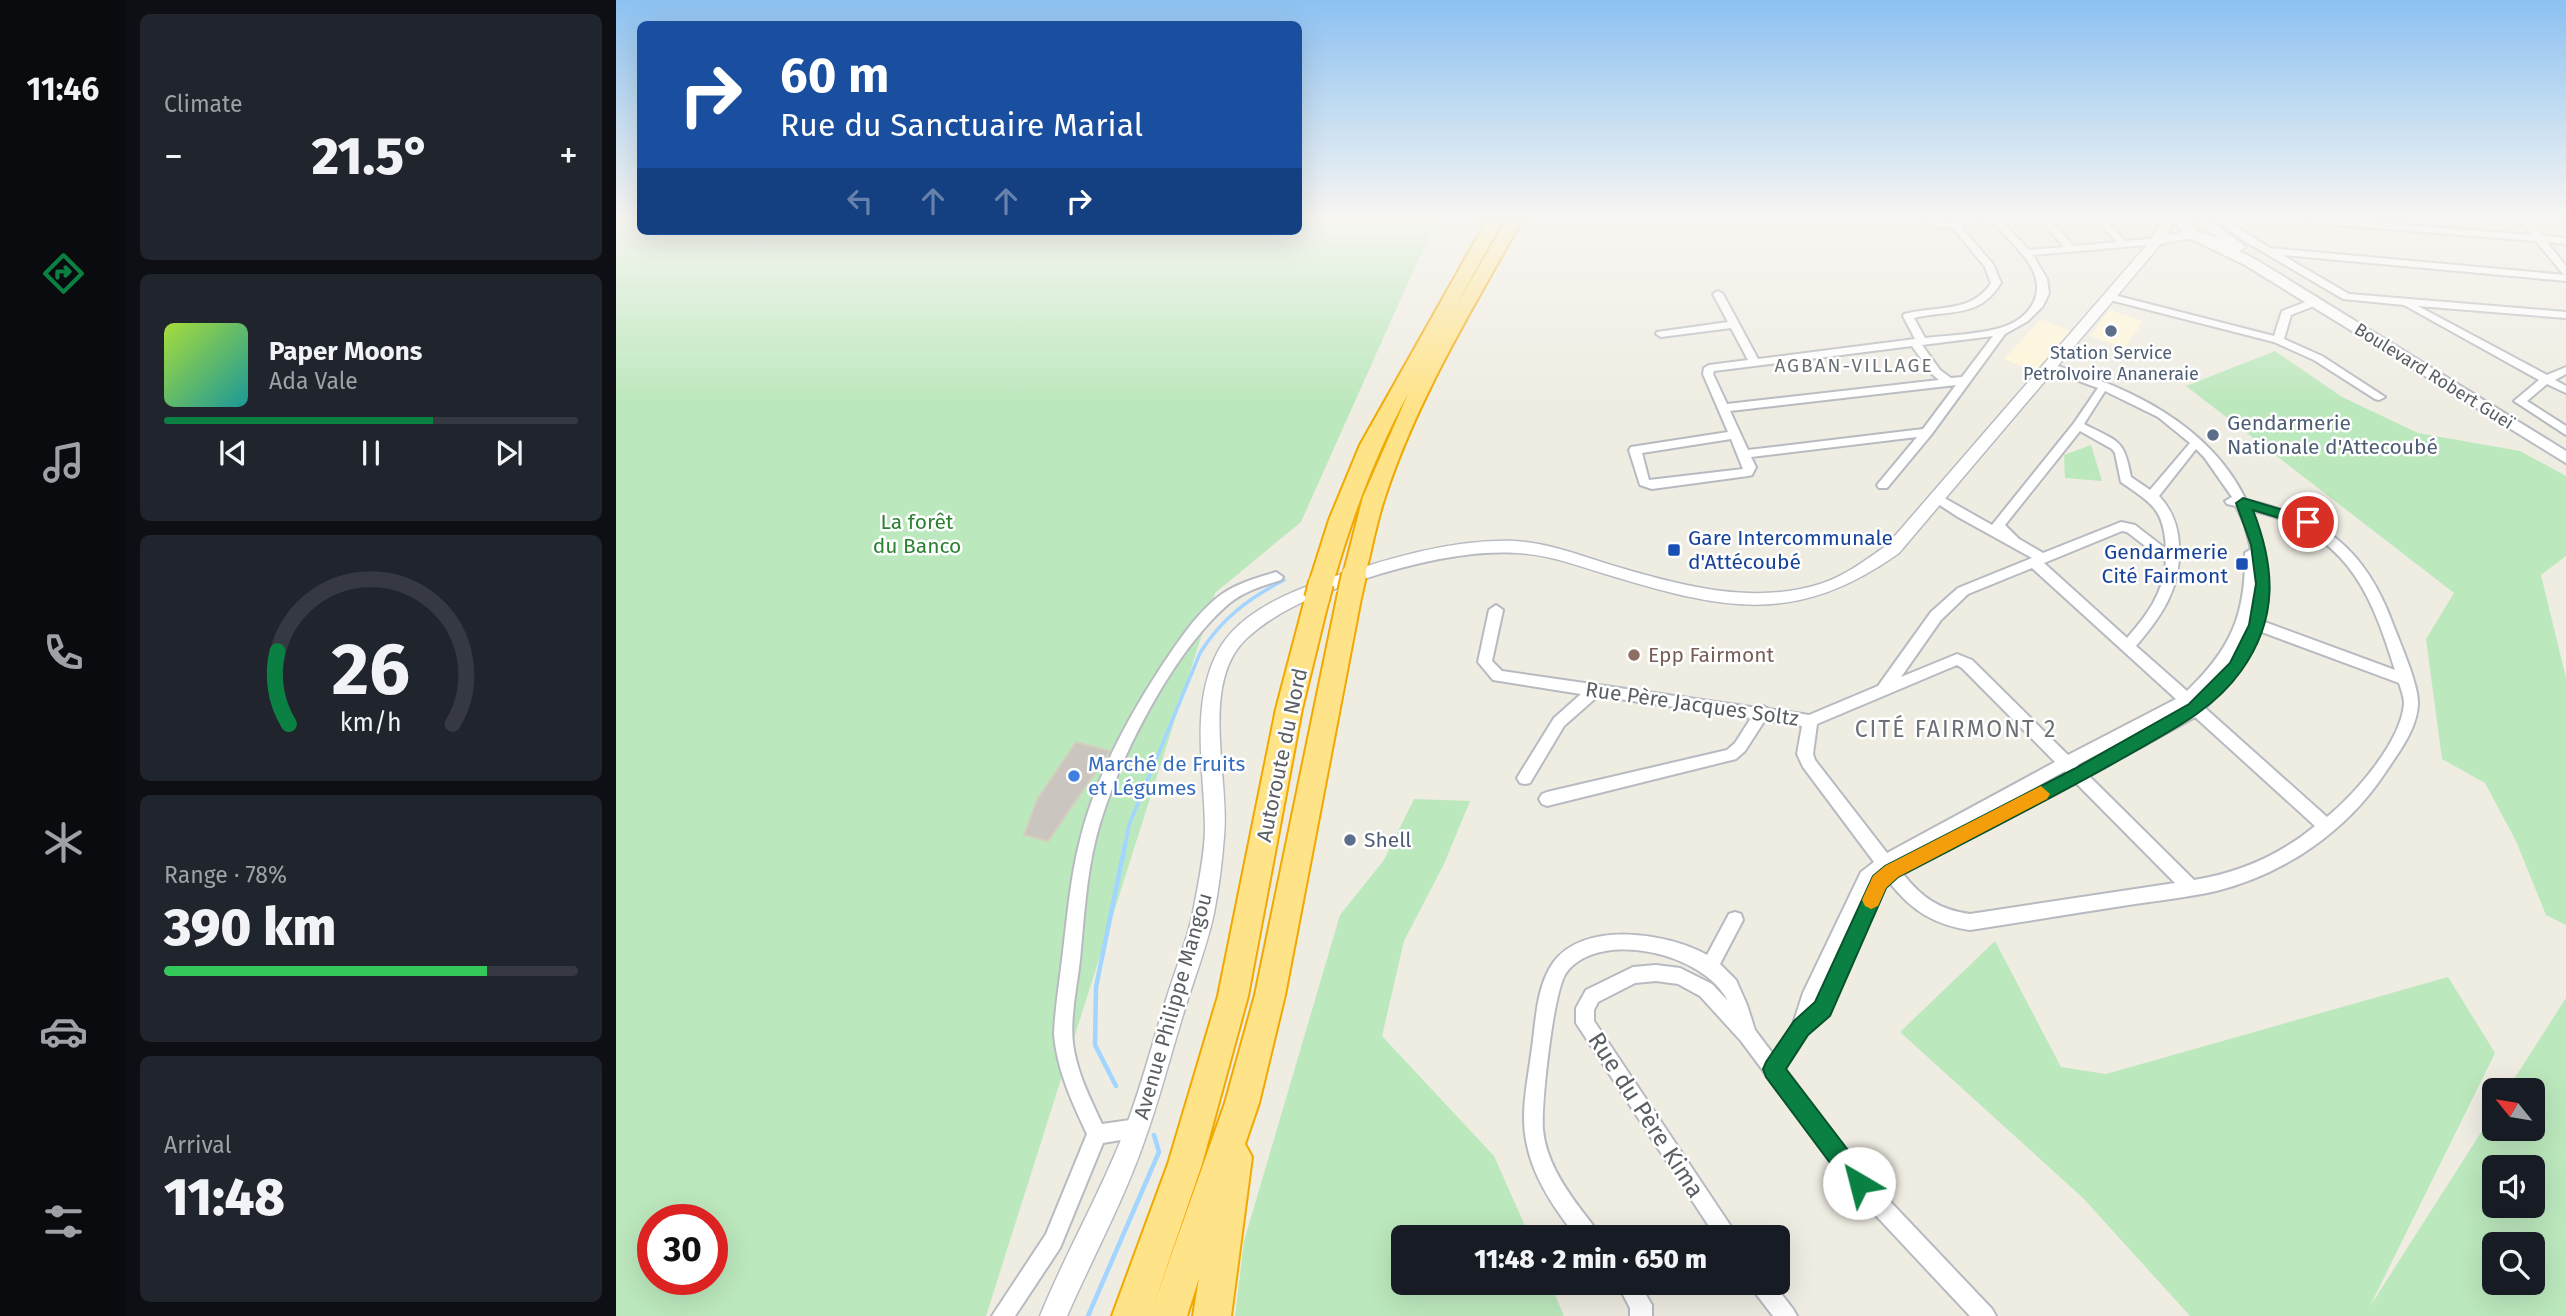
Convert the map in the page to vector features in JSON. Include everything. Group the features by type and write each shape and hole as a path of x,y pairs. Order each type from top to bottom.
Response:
{"highway":[{"name":"Autoroute du Nord","path":"1131,1316 1185,1164 1233,996 1289,709 1340,520 1370,445 1462,281"},
{"name":"Autoroute du Nord","path":"1168,1316 1242,1103 1270,995 1352,584 1373,498 1386,464 1429,376 1481,281"},
{"path":"1212,1316 1242,1103"}],"main road":[{"name":"Boulevard Robert Gueï","path":"2279,281 2566,458"},
{"name":"Boulevard Robert Gueï","path":"2296,281 2566,449"}],"street":[{"path":"1949,382 1936,372 1918,342 1908,316 1970,307 1987,297 1995,281"},
{"path":"1735,435 1635,450 1644,482 1652,485 1748,472 1750,467 1708,370 1754,361 2001,332 2034,314 2044,295 2044,281"},
{"name":"Avenue Philippe Mangou","path":"1053,1316 1097,1226 1137,1129 1203,915 1215,832 1211,752 1213,694 1217,670 1239,634 1278,607 1301,596 1440,554 1483,547 1553,553 1678,590 1727,598 1755,601 1802,596 1838,586 1873,566 1893,549 2124,281"},
{"path":"2319,281 2340,294 2405,303 2566,315"},
{"path":"1718,294 1754,361"},
{"path":"2110,298 2278,340 2318,358 2379,397"},
{"path":"2278,340 2286,313 2315,302"},
{"path":"2405,303 2566,390"},
{"path":"1661,334 1734,324"},
{"path":"1884,485 1967,380 2001,332"},
{"path":"1774,1069 1801,1028 1822,1009 1888,867 1996,808 2068,763 2191,705 2231,652 2246,620 2253,575 2251,552 2237,502 2192,446 2153,416 2048,369"},
{"path":"1996,808 2080,774 2191,705 2235,667 2257,625 2264,584 2259,545 2237,502 2217,466 2176,424 2142,403 2048,369"},
{"path":"2566,370 2546,380 2520,401 2566,431"},
{"path":"1723,408 1967,380"},
{"path":"2100,391 2078,425 1998,525 2127,647 2328,828"},
{"path":"2078,425 2116,446 2121,453 2125,479 2152,496 2169,521 2174,562 2168,590 2155,614 2127,647"},
{"path":"1744,454 1927,432"},
{"path":"2152,496 2192,446"},
{"path":"1935,498 1981,527 2013,541"},
{"path":"1810,721 1805,754 1808,763 1912,898 1950,919 1970,922 2239,878 2283,857 2328,828 2373,782 2412,712 2405,679 2374,591 2345,554 2308,522 2237,502"},
{"path":"1881,694 1936,616 1964,591 2040,562 2121,526 2131,528 2174,562"},
{"path":"1003,1316 1053,1241 1097,1134 1071,1075 1064,1042 1076,918 1088,837 1113,773 1157,686 1180,649 1220,602 1250,585 1276,577"},
{"name":"Rue Père Jacques Soltz","path":"1496,610 1485,662 1496,675 1810,721 1881,694 1957,659 1967,664 2052,751 2080,774 2190,887"},
{"path":"2257,625 2405,679"},
{"path":"1525,778 1559,722 1596,689"},
{"path":"1547,799 1731,755 1763,712"},
{"path":"1710,966 1735,920"},
{"path":"1581,1225 1552,1185 1540,1154 1532,1117 1548,994 1565,961 1586,948 1621,942 1673,947 1710,966 1726,980 1747,1035"},
{"name":"Rue du Père Kima","path":"1720,1225 1585,1023 1585,1008 1592,996 1633,975 1656,973 1680,976 1706,990 1774,1069 1859,1183 1985,1316"},
{"path":"1097,1134 1137,1129"},
{"path":"1634,1295 1642,1316"},
{"path":"1769,1295 1786,1316"}],"shaded area":[{"path":"2109,310 2143,321 2125,348 2090,336"},
{"path":"2041,319 2072,331 2035,372 2004,359"}],"green space":[{"name":"La forêt du Banco","path":"616,281 1409,281 1301,522 1215,593 986,1316 616,1316"},
{"path":"2275,351 2342,397 2418,433 2520,451 2566,476 2566,556 2541,575 2566,678 2566,925 2546,915 2516,841 2485,783 2442,759 2426,639 2454,593 2186,386"},
{"path":"2091,445 2102,481 2065,478 2064,455"},
{"path":"1414,799 1470,801 1444,864 1404,941 1382,1036 1494,1156 1525,1225 1391,1225 1391,1295 1555,1295 1564,1316 1235,1316 1244,1241 1340,915 1384,860"},
{"path":"1995,941 2061,1067 2106,1074 2448,977 2495,1053 2369,1308 2482,1131 2482,1141 2545,1141 2545,1078 2515,1078 2566,998 2566,1316 2190,1316 2083,1198 1900,1032"}],"building":[{"name":"Marché de Fruits et Légumes","path":"1076,742 1110,751 1048,841 1024,835 1037,800"}],"waterway":[{"path":"1125,846 1129,825 1200,653 1217,630 1237,610 1284,580"},
{"path":"1116,1086 1095,1045 1096,987 1125,845"},
{"path":"1088,1316 1159,1152 1154,1135"}],"slow traffic":[{"path":"1871,900 1879,882 1892,872 2041,794"}],"place":[{"name":"Station Service PetroIvoire Ananeraie","path":"2111,331"},
{"name":"Gendarmerie Nationale d'Attecoubé","path":"2213,435"},
{"name":"Gare Intercommunale d'Attécoubé","path":"1674,550"},
{"name":"Gendarmerie Cité Fairmont","path":"2242,564"},
{"name":"Epp Fairmont","path":"1634,655"},
{"name":"Marché de Fruits et Légumes","path":"1074,776"},
{"name":"Shell","path":"1350,840"}],"district":[{"name":"AGBAN-VILLAGE","path":"1854,365"},
{"name":"CITÉ FAIRMONT 2","path":"1956,729"}],"route":[{"path":"1859,1183 1774,1069 1801,1028 1822,1009 1879,882 1892,872 2080,774 2195,709 2235,667 2257,625 2264,584 2259,545 2243,503 2308,522"}]}
